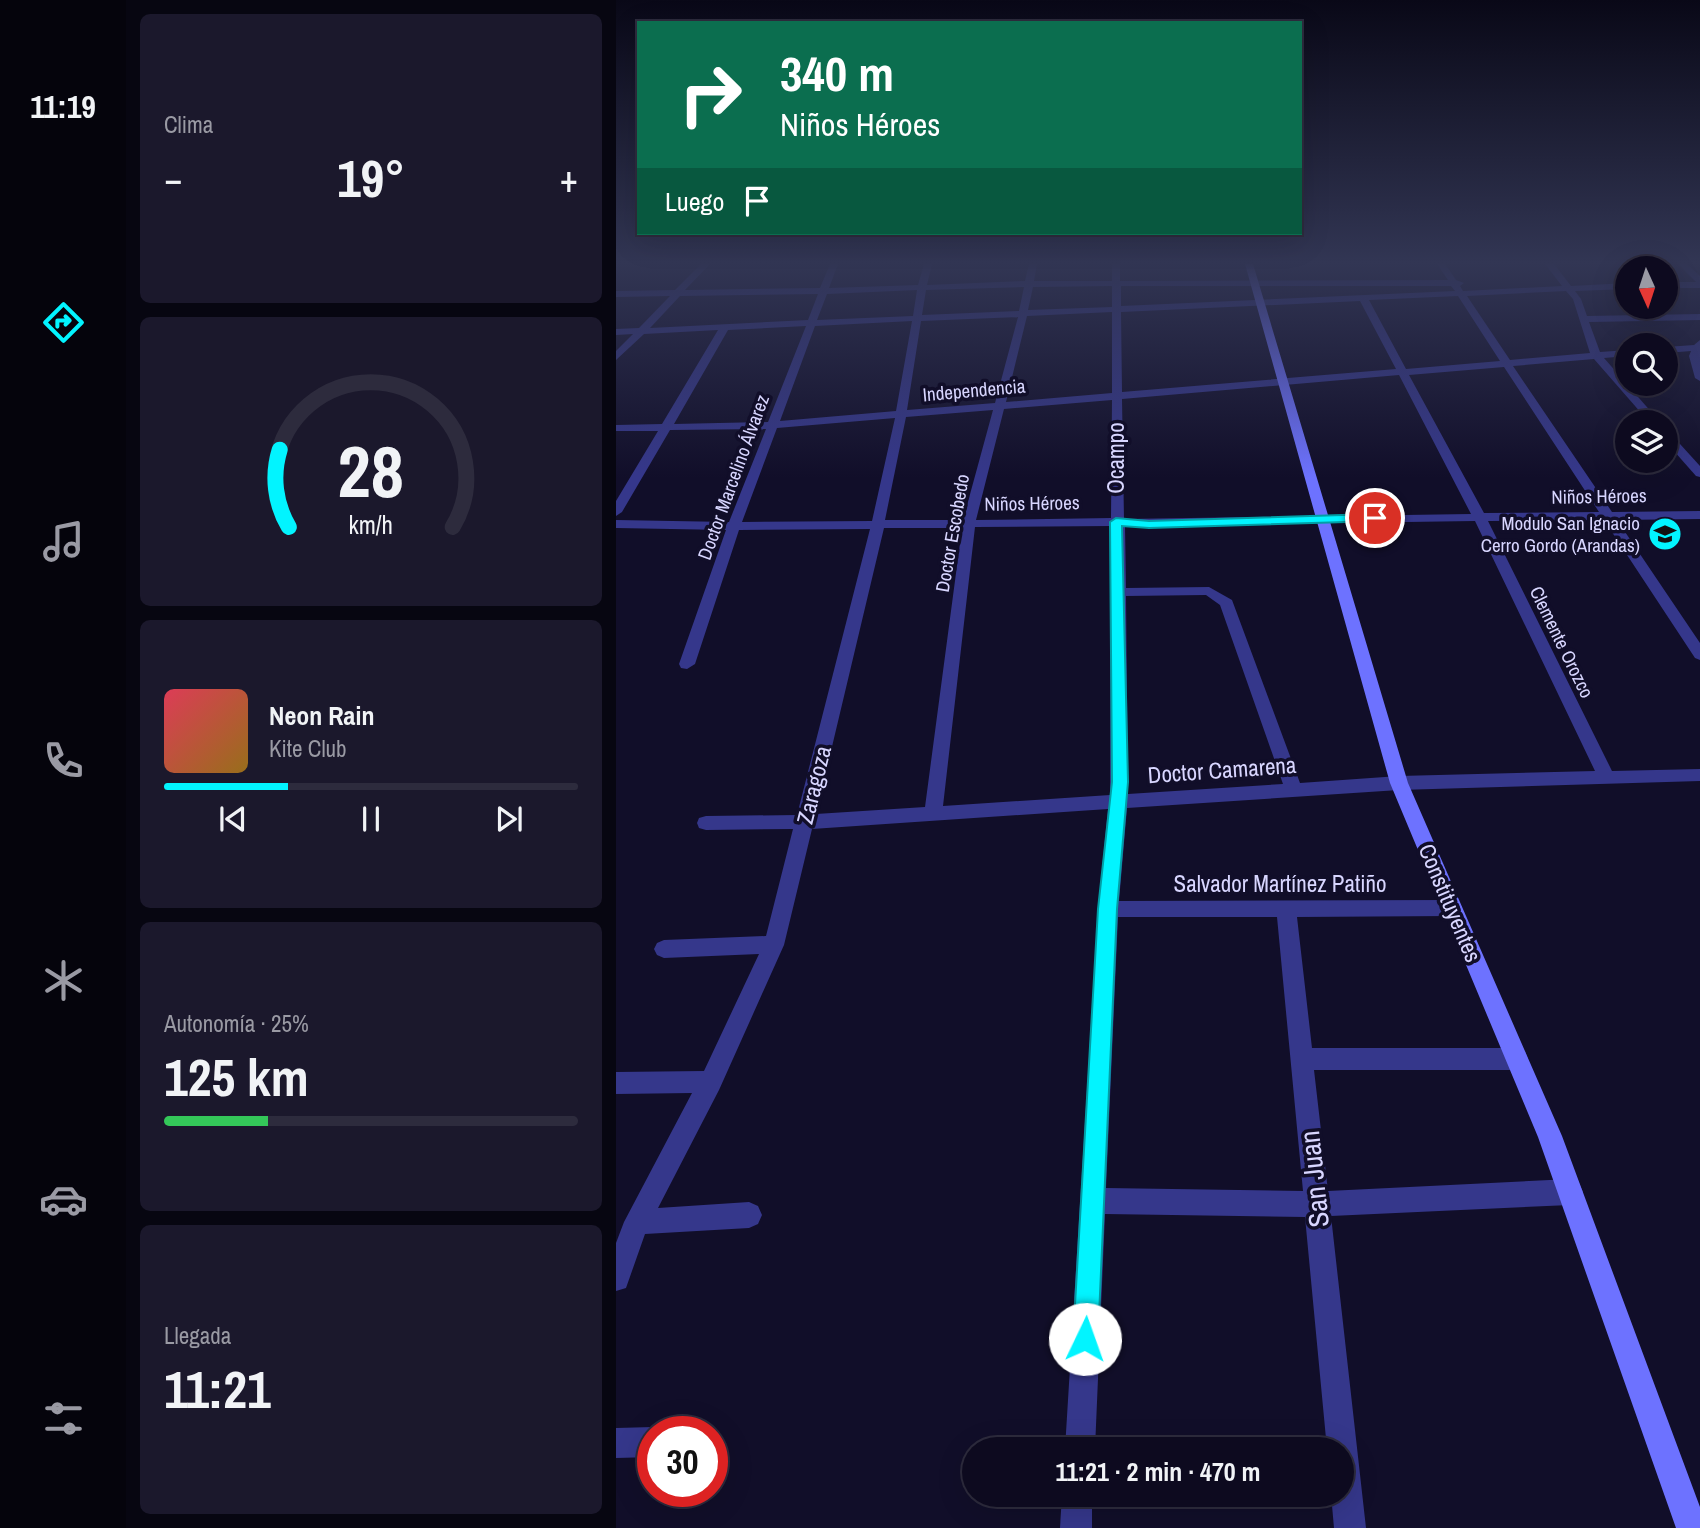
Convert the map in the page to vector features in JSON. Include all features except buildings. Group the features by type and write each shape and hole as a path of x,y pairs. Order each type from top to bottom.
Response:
{"street":[{"path":"616,357 636,335"},
{"path":"616,512 720,335"},
{"name":"Doctor Marcelino Álvarez","path":"687,664 734,526 807,335"},
{"name":"Zaragoza","path":"616,1279 637,1222 711,1082 774,945 878,524 901,414 914,335"},
{"name":"Doctor Escobedo","path":"933,813 970,523 1018,335"},
{"name":"Ocampo","path":"1081,1437 1108,909 1118,801 1115,335"},
{"name":"Constituyentes","path":"1270,335 1399,783 1517,1059 1570,1192 1692,1528"},
{"name":"Clemente Orozco","path":"1384,335 1479,517 1607,778"},
{"path":"1488,335 1700,655"},
{"path":"1589,335 1596,355 1644,410"},
{"path":"1678,349 1699,346"},
{"path":"1699,346 1694,356 1700,378"},
{"name":"Independencia","path":"616,428 773,425 1615,354"},
{"path":"1678,448 1700,473"},
{"name":"Niños Héroes","path":"616,524 1149,524 1322,519 1700,515"},
{"path":"1117,592 1209,591 1227,603 1294,790"},
{"name":"Doctor Camarena","path":"706,823 805,822 1399,783 1700,775"},
{"name":"San Juan","path":"1286,908 1341,1437"},
{"name":"Salvador Martínez Patiño","path":"1108,909 1452,908"},
{"path":"664,949 774,945"},
{"path":"1302,1059 1517,1059"},
{"path":"616,1083 711,1082"},
{"path":"1093,1201 1317,1204 1570,1192"},
{"path":"637,1222 749,1215"},
{"path":"616,1443 637,1442"},
{"path":"1076,1528 1077,1507"},
{"name":"San Juan","path":"1348,1507 1350,1528"}],"place":[{"name":"Modulo San Ignacio Cerro Gordo (Arandas)","path":"1665,534"}],"route":[{"path":"1085,1339 1108,909 1120,782 1116,522 1149,524 1375,518"}]}
